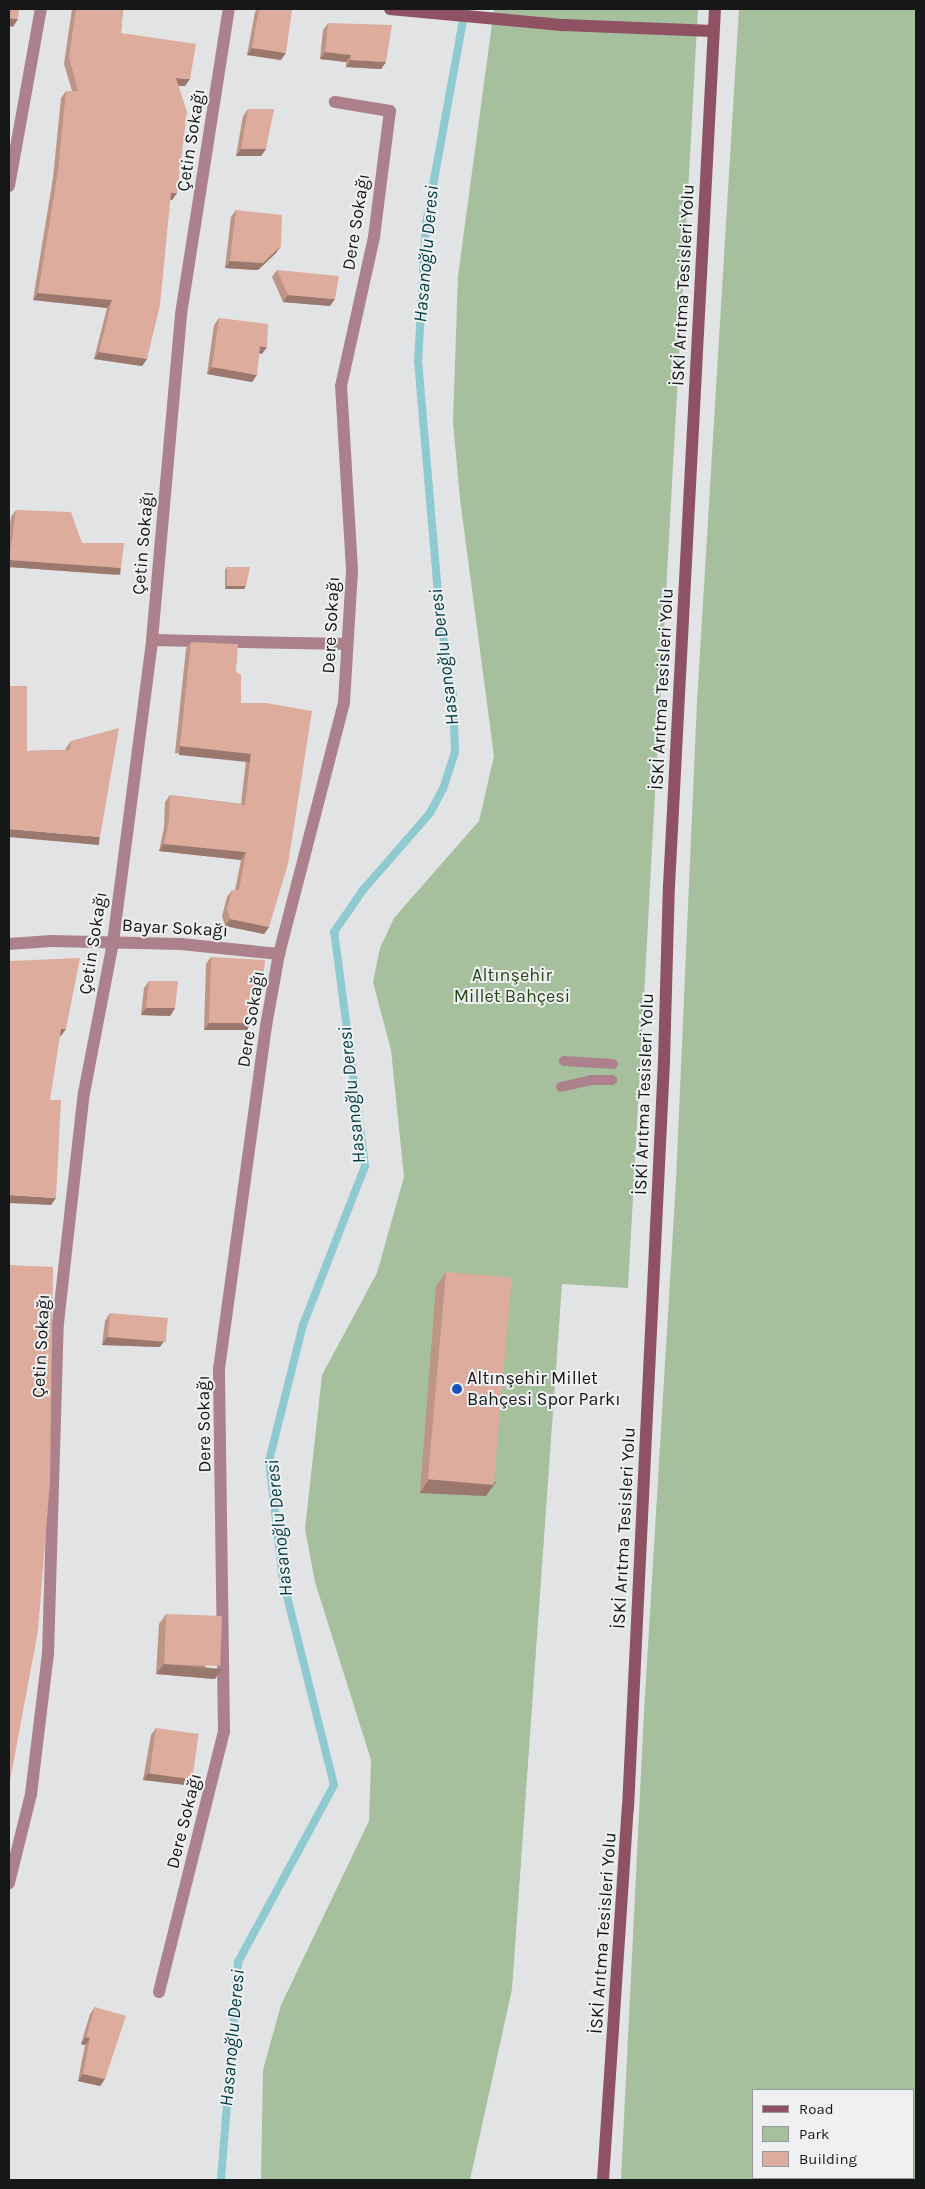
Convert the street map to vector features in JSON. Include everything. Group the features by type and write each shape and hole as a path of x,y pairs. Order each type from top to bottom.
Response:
{"main road":[{"path":"392,9 564,25 713,32"},
{"name":"İSKİ Arıtma Tesisleri Yolu","path":"602,2180 628,1808 664,1061 669,886 715,9"}],"street":[{"path":"9,186 41,9"},
{"name":"Çetin Sokağı","path":"9,1883 32,1794 48,1654 58,1323 84,1093 113,942 152,640 181,314 229,9"},
{"name":"Dere Sokağı","path":"159,1992 224,1732 219,1369 279,954 344,702 352,570 341,386 374,236 390,111 335,102"},
{"path":"152,640 347,644"},
{"name":"Bayar Sokağı","path":"9,944 51,941 181,944 279,954"}],"lane":[{"path":"564,1061 613,1064"},
{"path":"561,1087 590,1080 612,1080"}],"green space":[{"name":"Altınşehir Millet Bahçesi","path":"494,9 698,9 628,1288 562,1284 512,1989 470,2180 261,2180 263,2070 281,2005 369,1821 371,1760 315,1582 305,1529 322,1375 377,1273 404,1177 391,1050 373,982 380,948 394,918 479,821 494,756 460,499 453,422 458,276"},
{"path":"739,9 916,9 916,2180 621,2180 644,1712 676,1181 697,702"}],"building":[{"path":"9,9 19,9 18,19 9,18"},
{"path":"76,9 123,9 121,33 196,44 190,79 176,78 187,112 177,193 171,193 160,305 147,359 99,352 112,300 38,293 58,171 66,91 78,91 69,57"},
{"path":"259,9 292,9 286,53 252,48"},
{"path":"328,23 392,25 386,62 351,60 351,55 325,52"},
{"path":"248,109 274,109 266,149 241,149"},
{"path":"236,210 282,215 281,246 263,263 230,261"},
{"path":"277,270 339,276 335,299 288,295"},
{"path":"219,318 268,324 267,347 260,346 257,375 212,367"},
{"path":"16,510 71,512 82,543 124,543 121,568 9,560"},
{"path":"227,567 250,567 246,586 227,586"},
{"path":"191,642 238,644 236,672 241,675 241,703 266,703 312,711 288,864 269,927 230,919 227,909 232,890 239,890 246,852 164,844 169,820 170,795 245,805 251,754 180,746"},
{"path":"9,686 27,686 27,751 70,750 71,741 119,728 100,837 9,829"},
{"path":"211,957 265,960 262,989 255,989 252,1023 209,1023"},
{"path":"80,958 66,1029 61,1029 50,1100 61,1100 56,1198 9,1195 9,961"},
{"path":"149,981 178,981 175,1008 146,1008"},
{"path":"9,1265 53,1267 50,1481 38,1631 9,1786"},
{"path":"446,1272 512,1278 494,1485 428,1479"},
{"path":"110,1313 168,1318 166,1342 108,1337"},
{"path":"166,1614 222,1616 220,1666 164,1664"},
{"path":"156,1728 199,1734 192,1780 150,1774"},
{"path":"95,2007 126,2016 105,2079 83,2074 90,2038 86,2037"}],"waterway":[{"name":"Hasanoğlu Deresi","path":"221,2180 238,1962 334,1785 283,1580 269,1461 303,1325 365,1166 334,932 363,890 430,813 443,789 455,752 453,695 440,617 418,362 426,224 465,9"}],"place":[{"name":"Altınşehir Millet Bahçesi Spor Parkı","path":"457,1389"}]}
